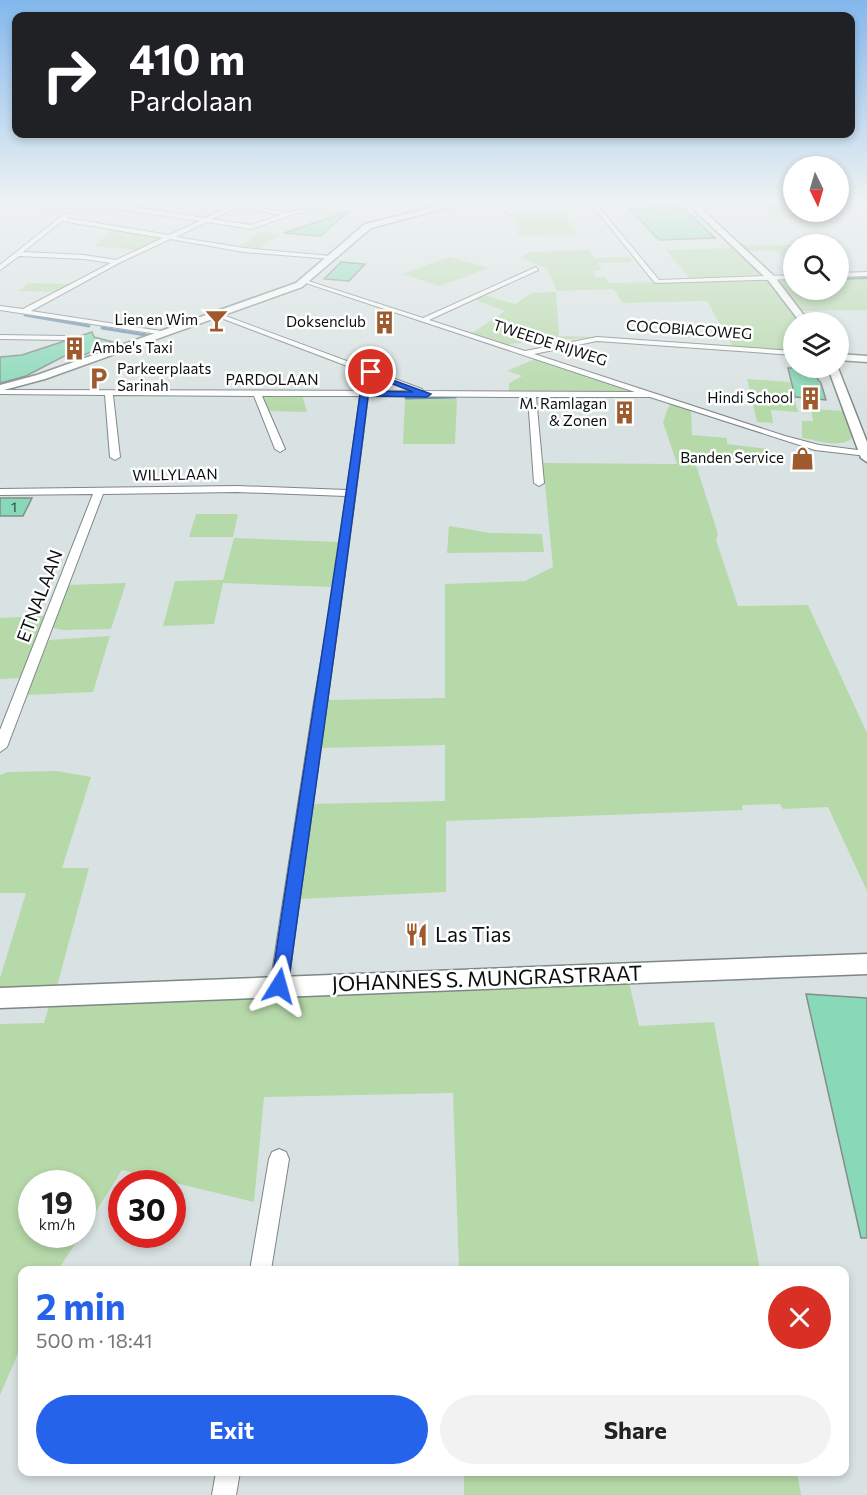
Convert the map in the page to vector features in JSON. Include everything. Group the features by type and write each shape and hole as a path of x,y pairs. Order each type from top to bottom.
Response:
{"street":[{"path":"23,312 102,270"},
{"path":"0,390 306,282 318,270"},
{"path":"426,319 534,270"},
{"path":"647,270 657,282 783,277"},
{"path":"762,270 797,312"},
{"path":"849,275 867,274"},
{"name":"TWEEDE RIJWEG","path":"306,282 426,319 782,438 818,448 865,453"},
{"path":"0,308 161,333"},
{"path":"215,314 427,394"},
{"path":"0,337 67,338"},
{"name":"COCOBIACOWEG","path":"508,347 623,340 783,352"},
{"name":"COCOBIACOWEG","path":"527,353 582,341"},
{"path":"849,358 867,360"},
{"path":"837,378 865,453"},
{"name":"PARDOLAAN","path":"0,390 109,394 653,395"},
{"path":"257,393 280,449"},
{"path":"109,394 115,457"},
{"path":"279,986 319,708 338,603 364,394"},
{"path":"532,394 539,483"},
{"name":"WILLYLAAN","path":"0,492 237,489 350,493"},
{"name":"ETNALAAN","path":"0,747 99,491"},
{"name":"JOHANNES S. MUNGRASTRAAT","path":"0,998 867,964"},
{"path":"261,1266 279,1159"},
{"path":"224,1495 227,1476"}],"green space":[{"path":"414,270 484,270 440,286 402,274"},
{"path":"547,270 602,270 592,271 595,277 605,277 609,283 766,280 792,312 783,312 783,351 733,347 707,301 623,303 613,289 557,291"},
{"path":"682,270 758,270 762,274 691,280"},
{"path":"867,275 867,310 802,311 793,300 849,300 849,276"},
{"path":"776,279 783,279 783,288"},
{"path":"29,283 71,284 55,292 19,291"},
{"path":"556,292 559,336 596,337 508,344 472,333 505,311 473,299 484,295 515,304 532,293"},
{"path":"537,358 627,390 624,392 509,392 509,383 522,376 507,371"},
{"path":"747,379 790,382 798,412 771,410 773,423 757,422"},
{"path":"263,395 302,395 307,412 268,411"},
{"path":"405,399 457,399 455,444 403,444"},
{"path":"670,403 691,410 692,435 727,438 727,444 769,449 773,464 696,465 718,534 716,540 738,606 808,605 867,733 867,891 828,807 783,809 780,804 742,805 743,810 446,821 446,892 299,899 311,804 445,801 445,745 320,748 326,700 445,698 445,584 525,581 553,567 543,463 677,464 663,422"},
{"path":"811,409 844,411 852,438 842,443 835,443 802,438 802,421 813,421"},
{"path":"196,514 238,514 233,537 189,537"},
{"path":"449,526 491,533 542,534 544,552 447,553"},
{"path":"234,538 338,542 332,587 223,583 214,624 163,626 175,581 223,580"},
{"path":"126,583 111,629 62,630 53,628 67,585"},
{"path":"45,616 20,678 0,679 0,618"},
{"path":"110,636 93,692 26,695 49,640"},
{"path":"56,771 91,777 62,868 89,868 57,986 0,988 0,978 26,893 0,893 0,775 8,772"},
{"path":"629,982 639,1026 714,1022 759,1266 459,1266 453,1093 264,1097 254,1202 186,1186 186,1170 108,1170 108,1192 96,1211 96,1170 18,1170 18,1248 72,1248 61,1266 18,1266 18,1353 0,1395 0,1024 44,1023 49,1006"},
{"path":"464,1476 798,1476 801,1495 464,1495"}],"building":[{"path":"333,270 360,270 349,281 324,279"},
{"path":"92,332 94,337 113,342 84,355 72,352 26,376 0,383 0,357 22,355"},
{"name":"Hindi School","path":"790,378 817,378 821,383 826,400 795,397"},
{"path":"0,498 32,498 23,516 0,516"},
{"path":"806,994 867,998 867,1238 861,1238"}],"waterway":[{"path":"849,279 867,278"},
{"path":"25,315 89,326"},
{"path":"102,328 146,335"},
{"path":"406,398 455,397"}],"place":[{"name":"Lien en Wim","path":"216,320"},
{"name":"Doksenclub","path":"384,322"},
{"name":"Ambe's Taxi","path":"74,348"},
{"name":"Parkeerplaats Sarinah","path":"99,378"},
{"name":"Hindi School","path":"811,398"},
{"name":"M. Ramlagan & Zonen","path":"625,413"},
{"name":"Banden Service","path":"802,458"},
{"name":"Las Tias","path":"417,935"}],"route":[{"path":"279,986 319,708 338,603 364,394 427,394 371,372"}]}
